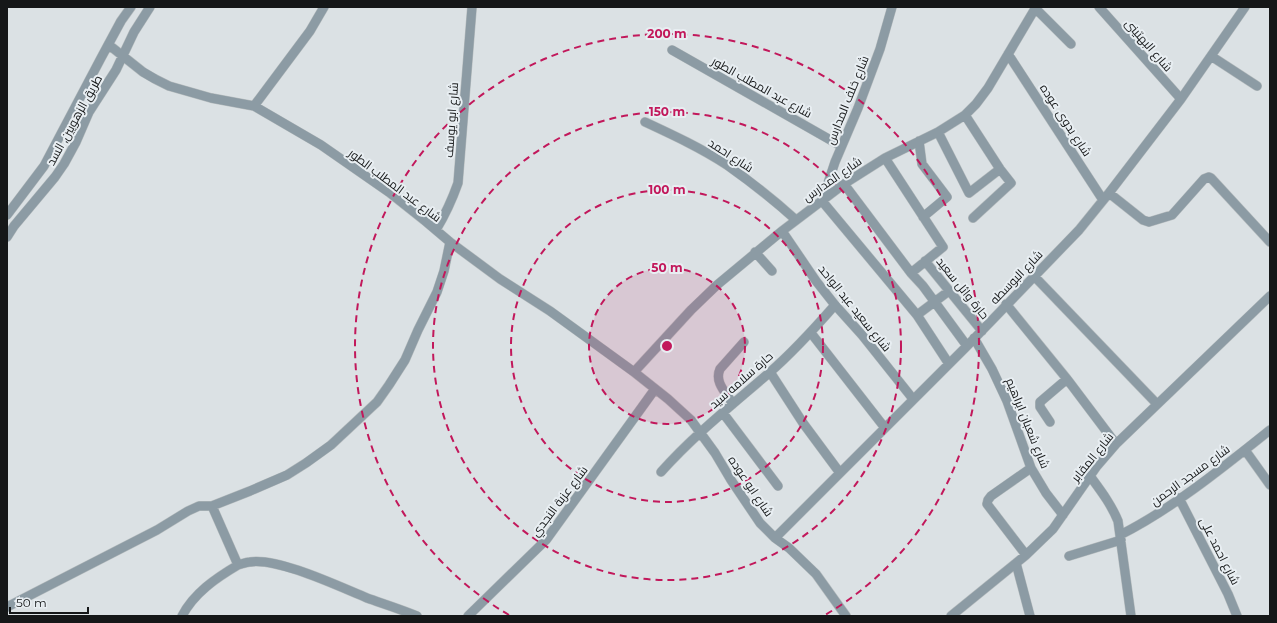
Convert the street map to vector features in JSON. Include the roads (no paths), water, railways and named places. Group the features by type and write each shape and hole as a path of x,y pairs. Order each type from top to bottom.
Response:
{"street":[{"name":"طريق الزهويين, السد","path":"7,215 47,162 121,21 131,7"},
{"name":"طريق الزهويين, السد","path":"7,237 14,226 64,164 76,142 89,112 116,70 134,32 150,7"},
{"path":"254,106 310,31 324,7"},
{"name":"شارع ابو يوسف","path":"436,230 453,199 458,183 472,7"},
{"name":"شارع خلف المدارس","path":"822,201 841,146 858,108 880,49 892,7"},
{"name":"شارع البهتينى","path":"1099,7 1181,99"},
{"name":"شارع البوسطه","path":"775,538 982,331 1006,304 1079,230 1110,193 1181,99 1245,7"},
{"path":"1035,8 1071,44"},
{"name":"شارع المدارس","path":"634,372 716,285 796,220 844,184 885,158 938,132 965,115 976,104 988,88 1035,8"},
{"name":"شارع عبد المطلب الطور","path":"109,44 143,72 169,86 211,98 254,106 321,145 390,193 450,242 500,279 550,310 634,372"},
{"name":"شارع عبد المطلب الطور","path":"672,50 841,146"},
{"name":"شارع بدوى عوده","path":"1008,54 1103,200"},
{"path":"1211,56 1257,86"},
{"path":"965,115 1000,169 1011,183 973,218"},
{"name":"شارع احمد","path":"646,122 686,141 725,164 762,190 796,220"},
{"path":"938,132 968,193 1000,169"},
{"path":"919,141 922,164 947,197 923,217"},
{"path":"885,158 943,247 911,273"},
{"path":"1110,193 1143,220 1149,222 1172,215 1204,179 1209,177 1270,242"},
{"path":"844,184 967,346"},
{"path":"822,201 917,315 949,364"},
{"name":"شارع سعيد عبد الواحد","path":"782,231 835,305 880,356 913,399"},
{"path":"7,607 157,530 188,511 199,506 212,506 287,475 331,445 377,402 389,386 404,360 437,292 444,270 450,242"},
{"path":"756,252 772,271"},
{"name":"حارة وائل سعيد","path":"925,261 982,331"},
{"path":"1034,276 1157,404"},
{"path":"917,315 949,291"},
{"name":"شارع المقابر","path":"957,614 1026,555 1052,529 1102,460 1116,444 1270,296"},
{"path":"1006,304 1067,379 1116,444"},
{"name":"حارة سلامه سيد","path":"661,472 700,431 770,372 811,333 835,305"},
{"path":"811,333 885,428"},
{"name":"شارع شعبان ابراهيم","path":"974,338 992,369 1007,401 1031,468 1046,493 1063,515"},
{"path":"733,404 717,380 718,373 744,342"},
{"name":"شارع ابو عوده","path":"634,372 681,410 700,431 760,523 816,574 846,616"},
{"path":"770,372 803,423 840,473"},
{"path":"1050,422 1040,407 1040,402 1067,379"},
{"name":"شارع عزبة النجدي","path":"468,616 546,540 655,389"},
{"path":"722,412 778,486"},
{"name":"شارع مسجد الرحمن","path":"1069,556 1121,537 1139,526 1245,450 1270,430"},
{"path":"1245,450 1270,486"},
{"path":"1026,555 987,502 991,496 1031,468"},
{"path":"1090,476 1113,509 1118,521 1131,616"},
{"name":"شارع احمد على","path":"1179,498 1228,594 1237,616"},
{"path":"212,506 238,565"},
{"path":"182,616 196,596 217,578 238,565 250,561 268,562 316,576 385,605 417,616"},
{"path":"1016,563 1030,616"}]}
